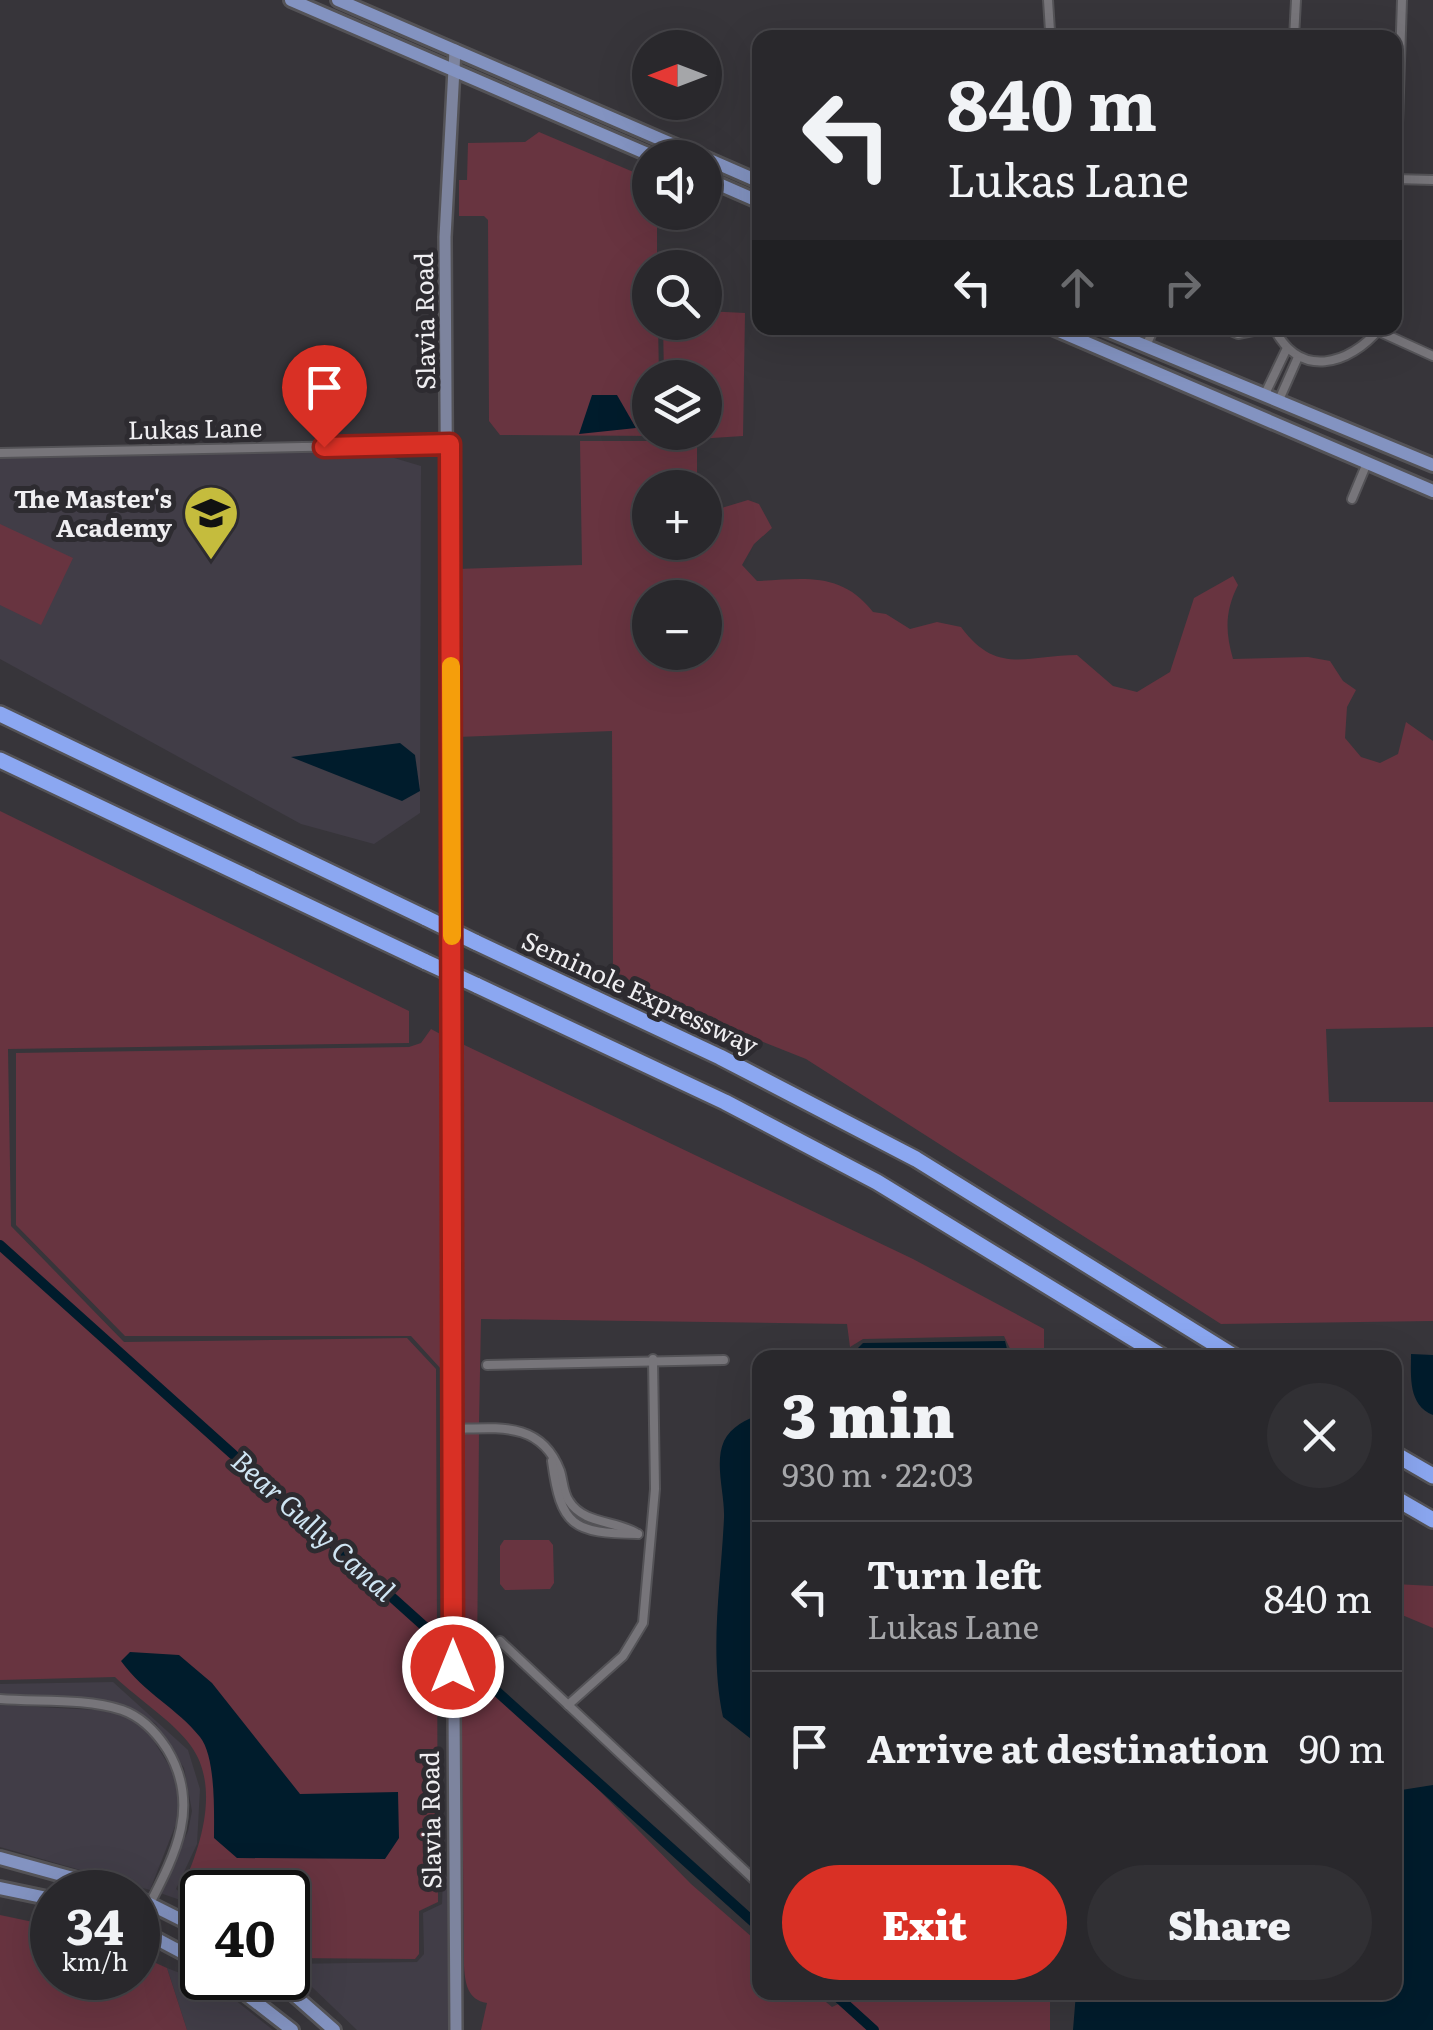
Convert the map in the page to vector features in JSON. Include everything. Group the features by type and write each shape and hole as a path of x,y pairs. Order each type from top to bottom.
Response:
{"highway":[{"name":"Seminole Expressway","path":"0,714 720,1057 899,1150 1224,1350"},
{"path":"0,760 724,1102 861,1174 1152,1350"},
{"path":"1402,1458 1433,1476"},
{"path":"1402,1502 1433,1520"}],"main road":[{"path":"291,0 632,147"},
{"path":"338,0 662,140"},
{"path":"722,166 752,179"},
{"path":"722,185 752,199"},
{"path":"1068,335 1433,491"},
{"path":"1119,335 1433,466"},
{"path":"0,1858 44,1870"},
{"path":"0,1888 30,1894"},
{"path":"253,2000 292,2030"},
{"path":"300,2000 334,2030"}],"street":[{"path":"1048,0 1050,30"},
{"path":"1294,30 1296,0"},
{"path":"1401,30 1402,0"},
{"name":"Slavia Road","path":"455,50 445,237 450,444 456,2030"},
{"path":"1402,179 1433,180"},
{"path":"1146,346 1151,335"},
{"path":"1276,335 1286,350 1298,357 1333,361 1370,335"},
{"path":"1391,335 1433,356"},
{"path":"1265,394 1286,350"},
{"path":"1279,400 1298,357"},
{"name":"Lukas Lane","path":"0,453 450,444"},
{"path":"1352,498 1367,462"},
{"path":"568,1705 638,1638 651,1534 653,1359"},
{"path":"487,1365 724,1360"},
{"path":"454,1429 506,1426 527,1431 552,1456 568,1500 579,1510 638,1534"},
{"path":"552,1456 556,1487 568,1520 592,1533 651,1534"},
{"path":"500,1641 752,1878"},
{"path":"0,1700 99,1705 124,1710 151,1727 178,1770 186,1811 183,1830 160,1871"}],"shaded area":[{"path":"539,132 632,171 632,230 657,230 657,250 632,250 632,340 658,340 659,360 632,360 632,436 500,435 489,421 488,220 484,216 459,216 459,180 467,180 468,143 525,142"},
{"path":"722,312 745,313 743,436 722,437 722,360 664,360 663,340 722,340"},
{"path":"580,441 632,441 632,450 697,450 697,470 632,470 632,560 722,560 722,508 748,500 759,504 772,528 754,544 742,565 757,581 806,579 835,584 861,599 873,612 886,614 910,629 937,622 961,627 987,652 1000,657 1077,655 1113,686 1137,692 1170,672 1194,598 1233,576 1238,585 1228,621 1233,659 1308,657 1330,661 1343,681 1356,690 1347,707 1345,738 1361,757 1380,763 1398,754 1406,722 1433,741 1433,1027 1326,1029 1329,1102 1433,1102 1433,1321 1221,1324 806,1059 731,1029 613,972 612,731 457,737 456,569 582,565"},
{"name":"The Master's Academy","path":"354,446 421,466 420,813 374,844 301,824 0,659 0,453"},
{"path":"0,524 73,558 41,625 0,605"},
{"path":"0,811 409,1011 409,1043 8,1049 11,1226 124,1342 407,1338 436,1369 438,1902 419,1911 419,1954 415,1959 310,1958 310,1870 189,1870 206,1799 200,1763 184,1737 115,1677 0,1680"},
{"path":"431,1029 446,1037 447,1671 442,1667 441,1369 411,1336 125,1336 16,1225 16,1053 409,1047 421,1043"},
{"path":"458,1042 913,1259 1044,1329 1044,1350 1011,1350 1004,1336 863,1339 850,1347 847,1324 481,1319 479,1423 459,1424"},
{"path":"479,1433 477,1666 691,1884 752,1937 752,2000 824,2000 832,2007 847,2000 1050,2000 1050,2030 481,2030 487,2003 471,1994 464,1966 459,1434"},
{"path":"504,1540 549,1540 553,1545 554,1583 550,1589 505,1590 500,1584 500,1546"},
{"path":"1402,1584 1433,1586 1433,1628 1402,1615"},
{"path":"113,1682 188,1750 200,1789 197,1844 185,1870 180,1870 176,1889 180,1900 160,1893 188,1831 192,1811 184,1768 156,1724 128,1706 99,1700 0,1695 0,1684"},
{"path":"0,1705 98,1710 122,1715 147,1730 173,1772 181,1811 158,1870 80,1870 0,1847"},
{"path":"443,1876 449,1877 450,2030 357,2030 310,1985 310,1964 417,1962 424,1954 423,1913 442,1904"},
{"path":"0,1915 30,1921 30,2000 160,2000 160,1965 167,1968 187,2030 0,2030"},
{"path":"167,1968 180,1973 180,2000 235,2000 273,2030 187,2030"}],"water":[{"path":"592,395 617,395 632,421 632,428 579,434"},
{"path":"400,743 415,755 420,791 402,801 291,757"},
{"path":"1005,1341 1007,1350 856,1350 863,1343"},
{"path":"1411,1354 1433,1355 1433,1415 1415,1397"},
{"path":"752,1418 752,1740 723,1717 716,1642 724,1518 721,1450 727,1436"},
{"path":"130,1652 179,1655 212,1683 300,1794 398,1792 399,1838 385,1859 237,1858 214,1838 213,1786 205,1746 191,1727 121,1661"},
{"path":"1433,1785 1433,2030 1073,2030 1075,2000 1402,2000 1402,1790"}],"waterway":[{"name":"Bear Gully Canal","path":"0,1245 752,1921"},
{"name":"Bear Gully Canal","path":"841,2000 874,2030"}],"slow traffic":[{"path":"451,666 452,936"}],"place":[{"name":"The Master's Academy","path":"211,562"}],"route":[{"path":"324,447 450,444 453,1667"}]}
